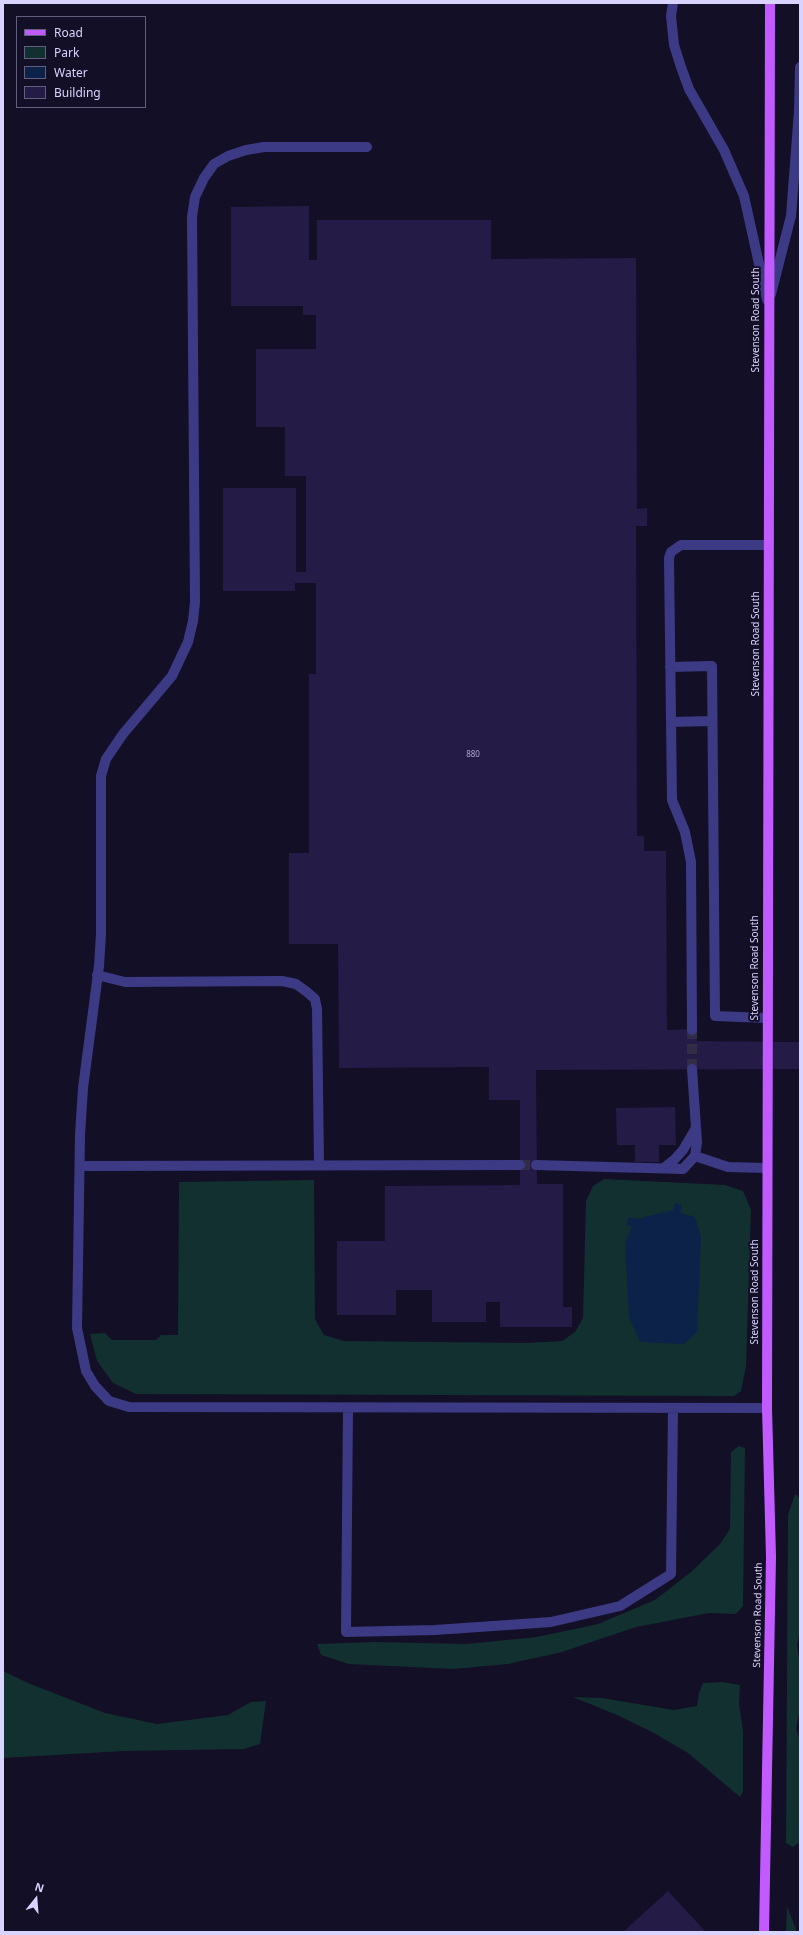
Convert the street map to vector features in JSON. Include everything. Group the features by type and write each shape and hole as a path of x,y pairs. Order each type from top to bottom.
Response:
{"main road":[{"name":"Stevenson Road South","path":"764,1932 771,1557 767,1408 768,306 770,3"}],"lane":[{"path":"673,3 671,16 674,45 689,89 724,150 744,196 768,306"},
{"path":"768,306 791,216 799,111 800,67"},
{"path":"367,147 264,147 246,150 228,156 214,164 204,178 195,197 192,217 195,602 193,621 188,642 172,676 123,734 106,759 101,776 101,934 83,1088 80,1135 81,1166 77,1328 86,1371 95,1386 109,1401 130,1408 767,1408"},
{"path":"692,1030 691,862 685,832 672,800 668,565 671,552 681,545 768,545"},
{"path":"670,667 712,666 715,1016 767,1018"},
{"path":"671,722 712,721"},
{"path":"97,975 125,982 282,982 296,984 307,992 314,999 317,1009 319,1164"},
{"path":"536,1165 683,1169 695,1156 697,1142 692,1069"},
{"path":"664,1168 674,1160 682,1150 696,1128"},
{"path":"695,1156 728,1167 767,1168"},
{"path":"81,1166 319,1164 520,1165"},
{"path":"348,1408 346,1632 434,1630 551,1622 620,1606 671,1574 673,1408"}],"green space":[{"path":"604,1179 725,1185 743,1191 751,1210 746,1366 741,1391 734,1396 136,1394 113,1383 97,1361 90,1334 105,1333 112,1340 156,1340 161,1335 178,1335 179,1182 314,1180 315,1319 324,1335 344,1341 526,1343 562,1341 575,1332 583,1318 586,1201 593,1186"},
{"path":"739,1446 745,1448 743,1606 736,1614 709,1613 636,1627 562,1652 508,1664 453,1669 349,1664 321,1655 317,1644 375,1642 466,1644 537,1637 598,1624 655,1600 691,1572 720,1544 730,1529 731,1452"},
{"path":"795,1494 800,1498 800,1630 797,1645 800,1665 800,1708 796,1729 800,1740 800,1842 793,1847 786,1843 788,1515"},
{"path":"3,1671 28,1683 105,1713 157,1724 228,1715 251,1702 266,1701 260,1744 244,1749 124,1751 3,1758"},
{"path":"722,1682 740,1685 739,1704 743,1731 743,1792 740,1797 688,1753 652,1732 617,1715 573,1697 602,1698 674,1710 697,1706 699,1693 703,1683"},
{"path":"787,1906 797,1932 786,1932"}],"water":[{"path":"675,1203 682,1205 680,1213 695,1217 701,1237 697,1332 684,1344 640,1342 629,1317 625,1242 632,1227 626,1225 629,1217 637,1219 673,1210"}],"building":[{"path":"309,206 309,260 317,260 317,220 491,220 491,259 636,258 637,509 647,508 647,526 636,526 637,836 644,836 644,851 666,851 667,1030 696,1029 697,1041 800,1042 800,1069 536,1070 537,1184 563,1184 563,1307 572,1307 572,1327 500,1327 500,1302 486,1302 486,1322 432,1322 432,1290 396,1290 396,1315 337,1315 337,1241 385,1241 385,1186 520,1185 520,1100 489,1100 489,1067 339,1068 338,944 289,944 289,853 309,853 309,674 316,674 316,583 295,583 295,591 223,591 223,488 296,488 296,572 306,572 306,476 285,476 285,427 256,427 256,349 316,349 316,315 303,315 303,306 231,306 231,207"},
{"path":"675,1107 676,1145 659,1145 659,1162 635,1162 635,1145 617,1145 616,1108"},
{"path":"668,1891 706,1932 623,1932"}],"tunnel":[{"path":"692,1030 692,1069"},
{"path":"520,1165 536,1165"}]}
